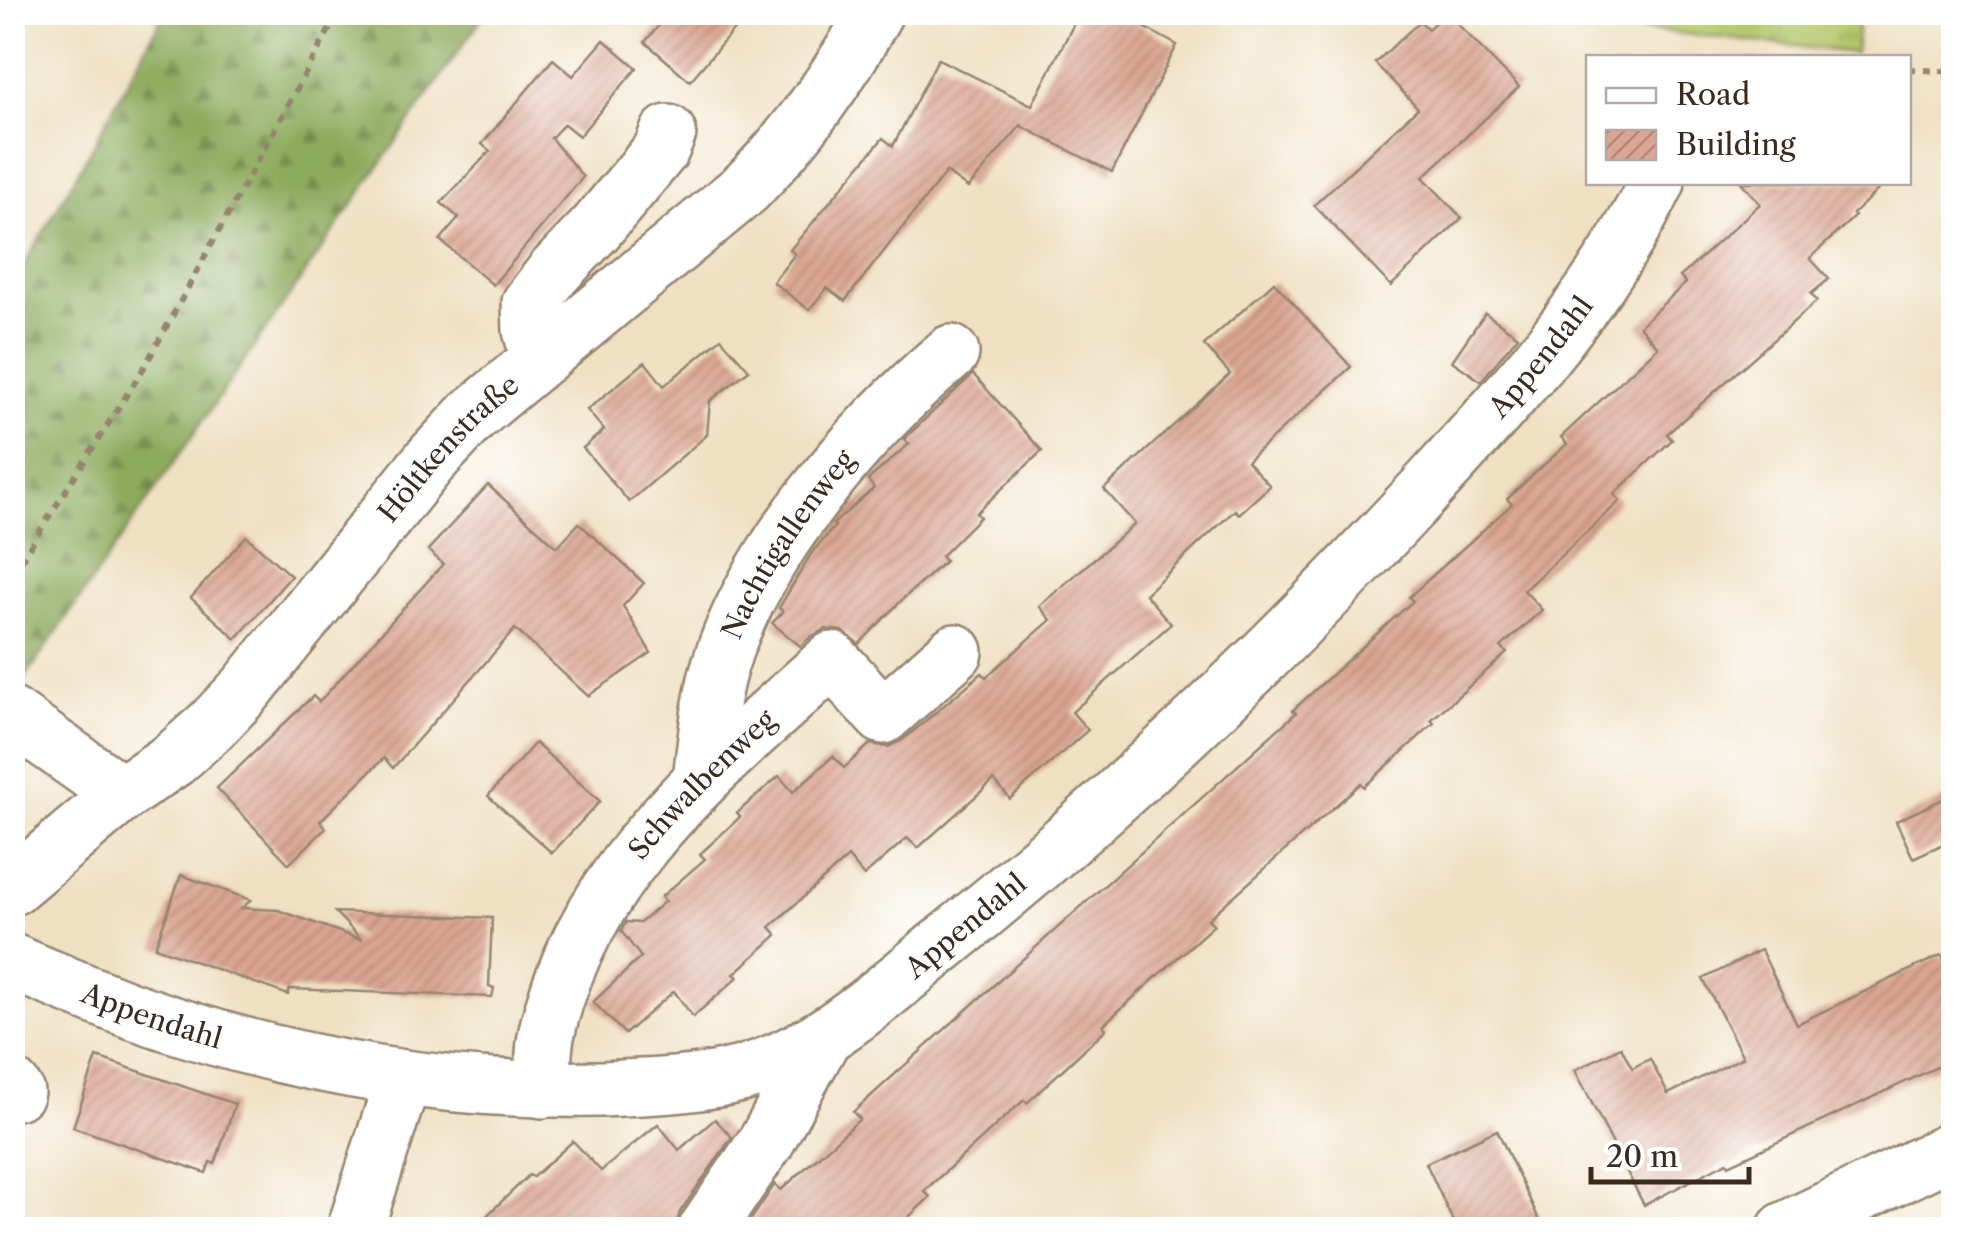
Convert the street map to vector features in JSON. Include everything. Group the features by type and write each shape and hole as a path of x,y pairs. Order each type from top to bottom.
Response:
{"street":[{"name":"Höltkenstraße","path":"122,794 174,759 248,688 430,461 473,415 704,224 774,160 835,82 875,12"},
{"path":"539,359 530,330 530,303 661,150 668,132"},
{"name":"Appendahl","path":"12,962 132,1010 217,1038 403,1080 542,1090 646,1087 740,1074 784,1059 823,1038 1002,896 1163,754 1373,546 1556,343 1595,290 1655,185"},
{"name":"Nachtigallenweg","path":"701,778 720,663 747,600 777,549 852,449 889,408 951,353"},
{"name":"Schwalbenweg","path":"542,1090 546,1038 558,995 590,919 644,841 701,778 832,660 884,716 955,652"},
{"path":"12,716 122,794 12,886"},
{"path":"706,1230 766,1142 823,1038"},
{"path":"355,1230 403,1080"},
{"path":"1785,1230 1954,1149"}],"path":[{"path":"12,575 145,366 339,12"},
{"path":"1911,69 1954,72"}],"green space":[{"path":"164,13 485,13 13,695 13,284"},
{"path":"1572,13 1859,13 1855,53 1632,28"}],"building":[{"path":"670,12 749,12 690,81 645,42"},
{"path":"1080,12 1116,12 1177,45 1112,172 1022,124 968,188 946,172 845,301 827,288 809,310 773,282 795,254 790,250 883,138 893,146 938,59 1032,105"},
{"path":"1446,12 1519,87 1423,177 1462,218 1391,286 1314,205 1418,108 1375,63 1420,21 1428,29"},
{"path":"604,40 637,68 579,136 564,124 551,138 583,177 493,285 440,240 459,218 441,203 490,151 482,144 553,59 573,76"},
{"path":"1744,185 1883,185 1810,258 1829,279 1811,294 1817,301 1667,434 1672,440 1614,494 1620,501 1524,590 1542,610 1501,647 1507,653 1431,720 1434,723 1364,787 1361,783 1208,919 1214,925 1103,1025 1106,1029 1027,1103 1024,1100 924,1191 930,1197 895,1230 744,1230 775,1184 781,1190 860,1119 853,1112 1296,713 1293,710 1413,601 1409,597 1512,504 1507,499 1567,444 1561,437 1658,347 1639,326 1686,283 1680,277 1760,204"},
{"path":"1274,282 1351,367 1247,461 1270,486 1239,514 1235,510 1145,594 1171,624 1072,712 1088,730 1010,799 994,780 918,848 907,838 864,876 848,857 770,927 777,935 693,1017 674,991 625,1034 593,1002 641,957 621,931 626,922 640,923 665,901 661,897 705,859 700,854 740,817 737,813 779,776 793,792 833,756 844,768 870,744 888,747 903,740 982,673 986,677 1051,620 1039,606 1135,524 1104,489 1230,374 1204,345"},
{"path":"1485,313 1518,336 1481,381 1452,361"},
{"path":"721,338 749,370 710,401 707,435 629,502 583,448 604,430 587,410 645,362 664,386"},
{"path":"973,374 1042,451 976,513 980,517 941,556 945,561 859,644 842,631 826,629 800,646 772,623 783,612 779,608 811,554 833,524 874,488 868,480 909,444 904,439"},
{"path":"488,485 557,547 579,523 644,583 623,606 651,653 588,696 515,629 393,768 384,758 320,821 326,828 289,864 217,788 313,696 319,702 443,564 428,550"},
{"path":"246,536 291,576 236,639 191,598"},
{"path":"535,743 600,801 552,853 488,796"},
{"path":"1954,794 1954,839 1913,858 1896,821"},
{"path":"181,875 251,900 242,908 278,910 362,940 335,912 492,918 492,997 290,989 288,995 155,947"},
{"path":"1761,950 1797,1024 1941,955 1943,958 1954,953 1954,1059 1729,1165 1727,1162 1644,1205 1575,1070 1621,1047 1632,1068 1650,1059 1668,1094 1743,1057 1703,979"},
{"path":"97,1057 235,1104 215,1164 210,1162 206,1173 73,1127"},
{"path":"715,1119 732,1137 680,1212 675,1230 472,1230 529,1175 533,1177 573,1141 601,1171 658,1124 679,1150"},
{"path":"1497,1130 1544,1230 1457,1230 1426,1163"}]}
